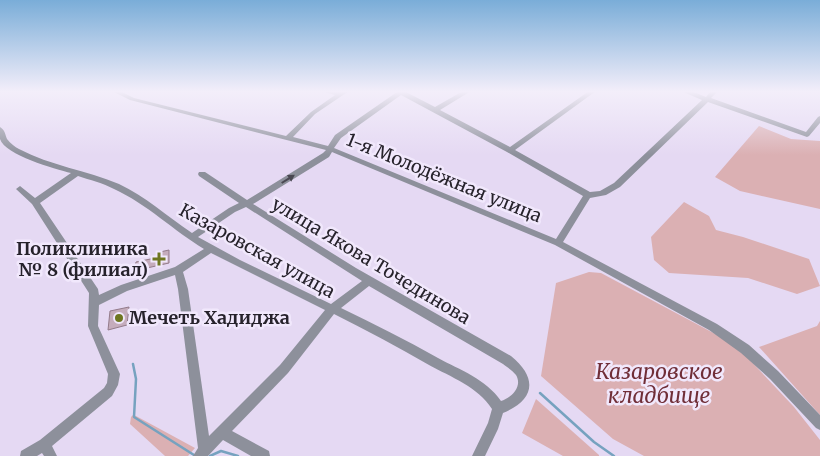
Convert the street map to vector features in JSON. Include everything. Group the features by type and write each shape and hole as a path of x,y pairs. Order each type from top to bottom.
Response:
{"street":[{"name":"1-я Молодёжная улица","path":"187,112 330,149 558,243 713,327 745,349 774,375 820,424"},
{"path":"289,137 313,112"},
{"path":"192,238 232,210 246,205 326,155 338,137 371,112"},
{"path":"439,112 588,195 595,196 606,193 617,185 693,112"},
{"path":"510,150 563,112"},
{"path":"742,112 810,134 820,118"},
{"name":"Казаровская улица","path":"0,129 6,143 22,154 78,172 118,188 211,249 403,344 481,389 494,400 498,408"},
{"path":"35,202 78,172"},
{"name":"улица Якова Точединова","path":"202,174 246,205 507,360 518,370 522,377 522,387 517,398 508,406 498,408"},
{"path":"20,188 35,202 94,292 93,326 114,374 112,385 108,392 44,444 26,456"},
{"path":"558,243 588,195"},
{"path":"94,302 124,288 178,270 211,249"},
{"path":"178,270 183,289 202,453"},
{"path":"202,453 284,369 331,310 370,280"},
{"path":"478,456 494,425 498,408"},
{"path":"222,433 264,456"},
{"path":"44,444 51,456"}],"green space":[{"path":"759,126 791,139 820,141 820,209 740,191 715,177"},
{"path":"684,202 709,216 716,230 809,259 820,286 797,294 748,278 669,273 654,260 651,237"},
{"name":"Казаровское кладбище","path":"589,272 601,273 721,337 747,357 794,407 820,440 820,456 644,456 613,439 541,376 556,283"},
{"path":"820,321 820,415 759,347 817,326"},
{"path":"536,399 599,456 563,456 522,433"},
{"path":"133,415 195,448 188,456 165,456 130,424"}],"building":[{"name":"Поликлиника № 8 (филиал)","path":"169,250 169,263 134,271 136,262 160,257 160,252"},
{"name":"Мечеть Хадиджа","path":"129,307 127,325 108,330 110,311"}],"waterway":[{"path":"133,364 136,379 134,417 194,455"},
{"path":"540,393 594,442 614,456"},
{"path":"210,456 221,451 238,456"}],"place":[{"name":"Поликлиника № 8 (филиал)","path":"159,259"},
{"name":"Мечеть Хадиджа","path":"119,318"}]}
